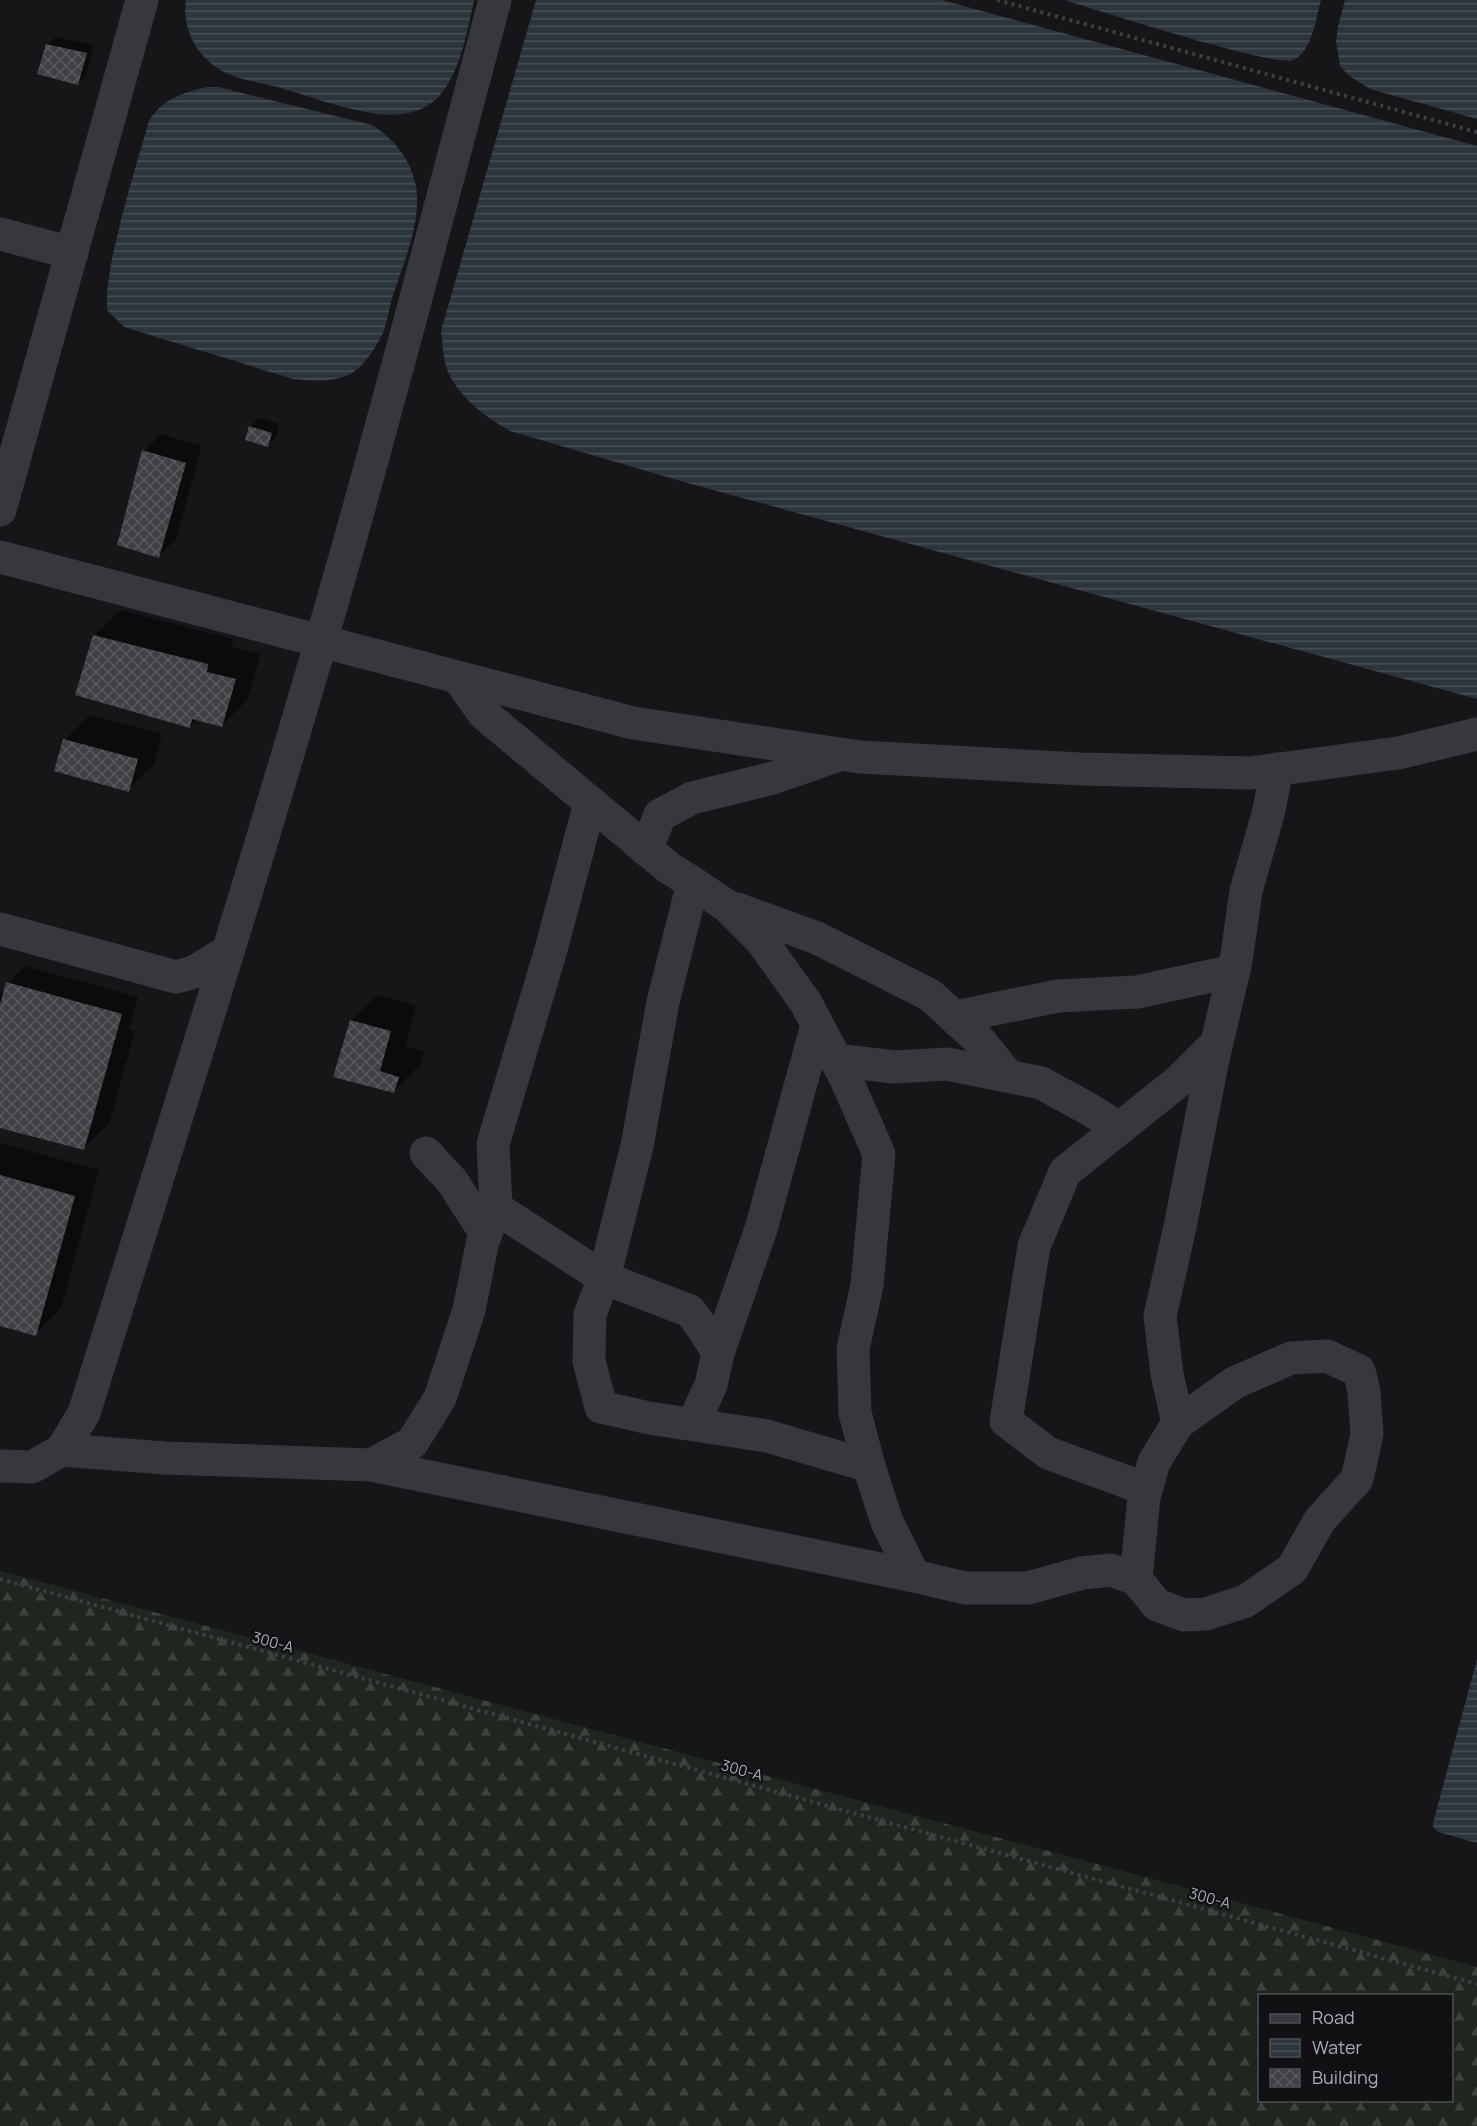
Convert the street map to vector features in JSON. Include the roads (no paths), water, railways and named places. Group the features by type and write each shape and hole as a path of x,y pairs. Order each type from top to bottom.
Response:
{"lane":[{"path":"0,510 142,0"},
{"path":"0,1466 32,1467 62,1450 84,1413 228,951 373,458 495,0"},
{"path":"0,234 72,253"},
{"path":"0,557 633,723 871,758 1081,769 1250,772 1398,753 1477,734"},
{"path":"459,679 484,714 646,850 727,906 761,939 806,1003 836,1060 879,1154 867,1285 853,1349 855,1413 887,1522 914,1576"},
{"path":"646,850 660,815 692,798 773,778 840,754"},
{"path":"1178,1423 1167,1374 1160,1316 1216,1044 1234,971 1246,891 1268,814 1277,769"},
{"path":"371,1465 412,1443 440,1398 469,1310 491,1221 493,1144 550,953 590,803"},
{"path":"693,883 663,1002 637,1146 604,1278 590,1314 589,1361 601,1407 649,1418 767,1436 869,1466"},
{"path":"727,906 817,938 930,995 980,1041 1008,1076"},
{"path":"0,929 176,977 194,972 228,951"},
{"path":"955,1017 1058,996 1137,992 1234,971"},
{"path":"693,1424 711,1385 718,1353 761,1229 817,1024"},
{"path":"1146,1489 1048,1453 1006,1421 1034,1246 1065,1172 1180,1080 1216,1044"},
{"path":"836,1060 894,1067 947,1064 1041,1083 1119,1128"},
{"path":"426,1153 491,1221 604,1278 690,1311 718,1353"},
{"path":"62,1450 165,1458 371,1465 965,1588 1028,1588 1082,1573 1111,1570 1136,1579 1157,1605 1184,1615 1206,1614 1246,1601 1292,1569 1320,1520 1357,1479 1367,1434 1364,1391 1359,1371 1327,1356 1291,1358 1234,1383 1178,1423 1154,1462 1146,1489 1136,1579"}],"water":[{"path":"186,0 474,0 460,59 438,98 422,109 391,115 341,106 239,78 223,71 201,54 191,38 186,19"},
{"path":"536,0 942,0 1477,146 1477,699 684,482 510,431 485,415 463,395 448,373 441,331"},
{"path":"1064,0 1321,0 1305,50 1293,60 1280,60 1221,47"},
{"path":"1345,0 1477,0 1477,119 1370,89 1348,75 1340,66 1336,42"},
{"path":"218,87 372,125 388,137 406,158 416,186 414,229 383,333 370,355 352,373 330,380 293,379 124,327 107,310 108,283 113,255 149,121 167,102 190,91"},
{"path":"1477,1659 1477,1843 1438,1832 1433,1827 1433,1823"}]}
